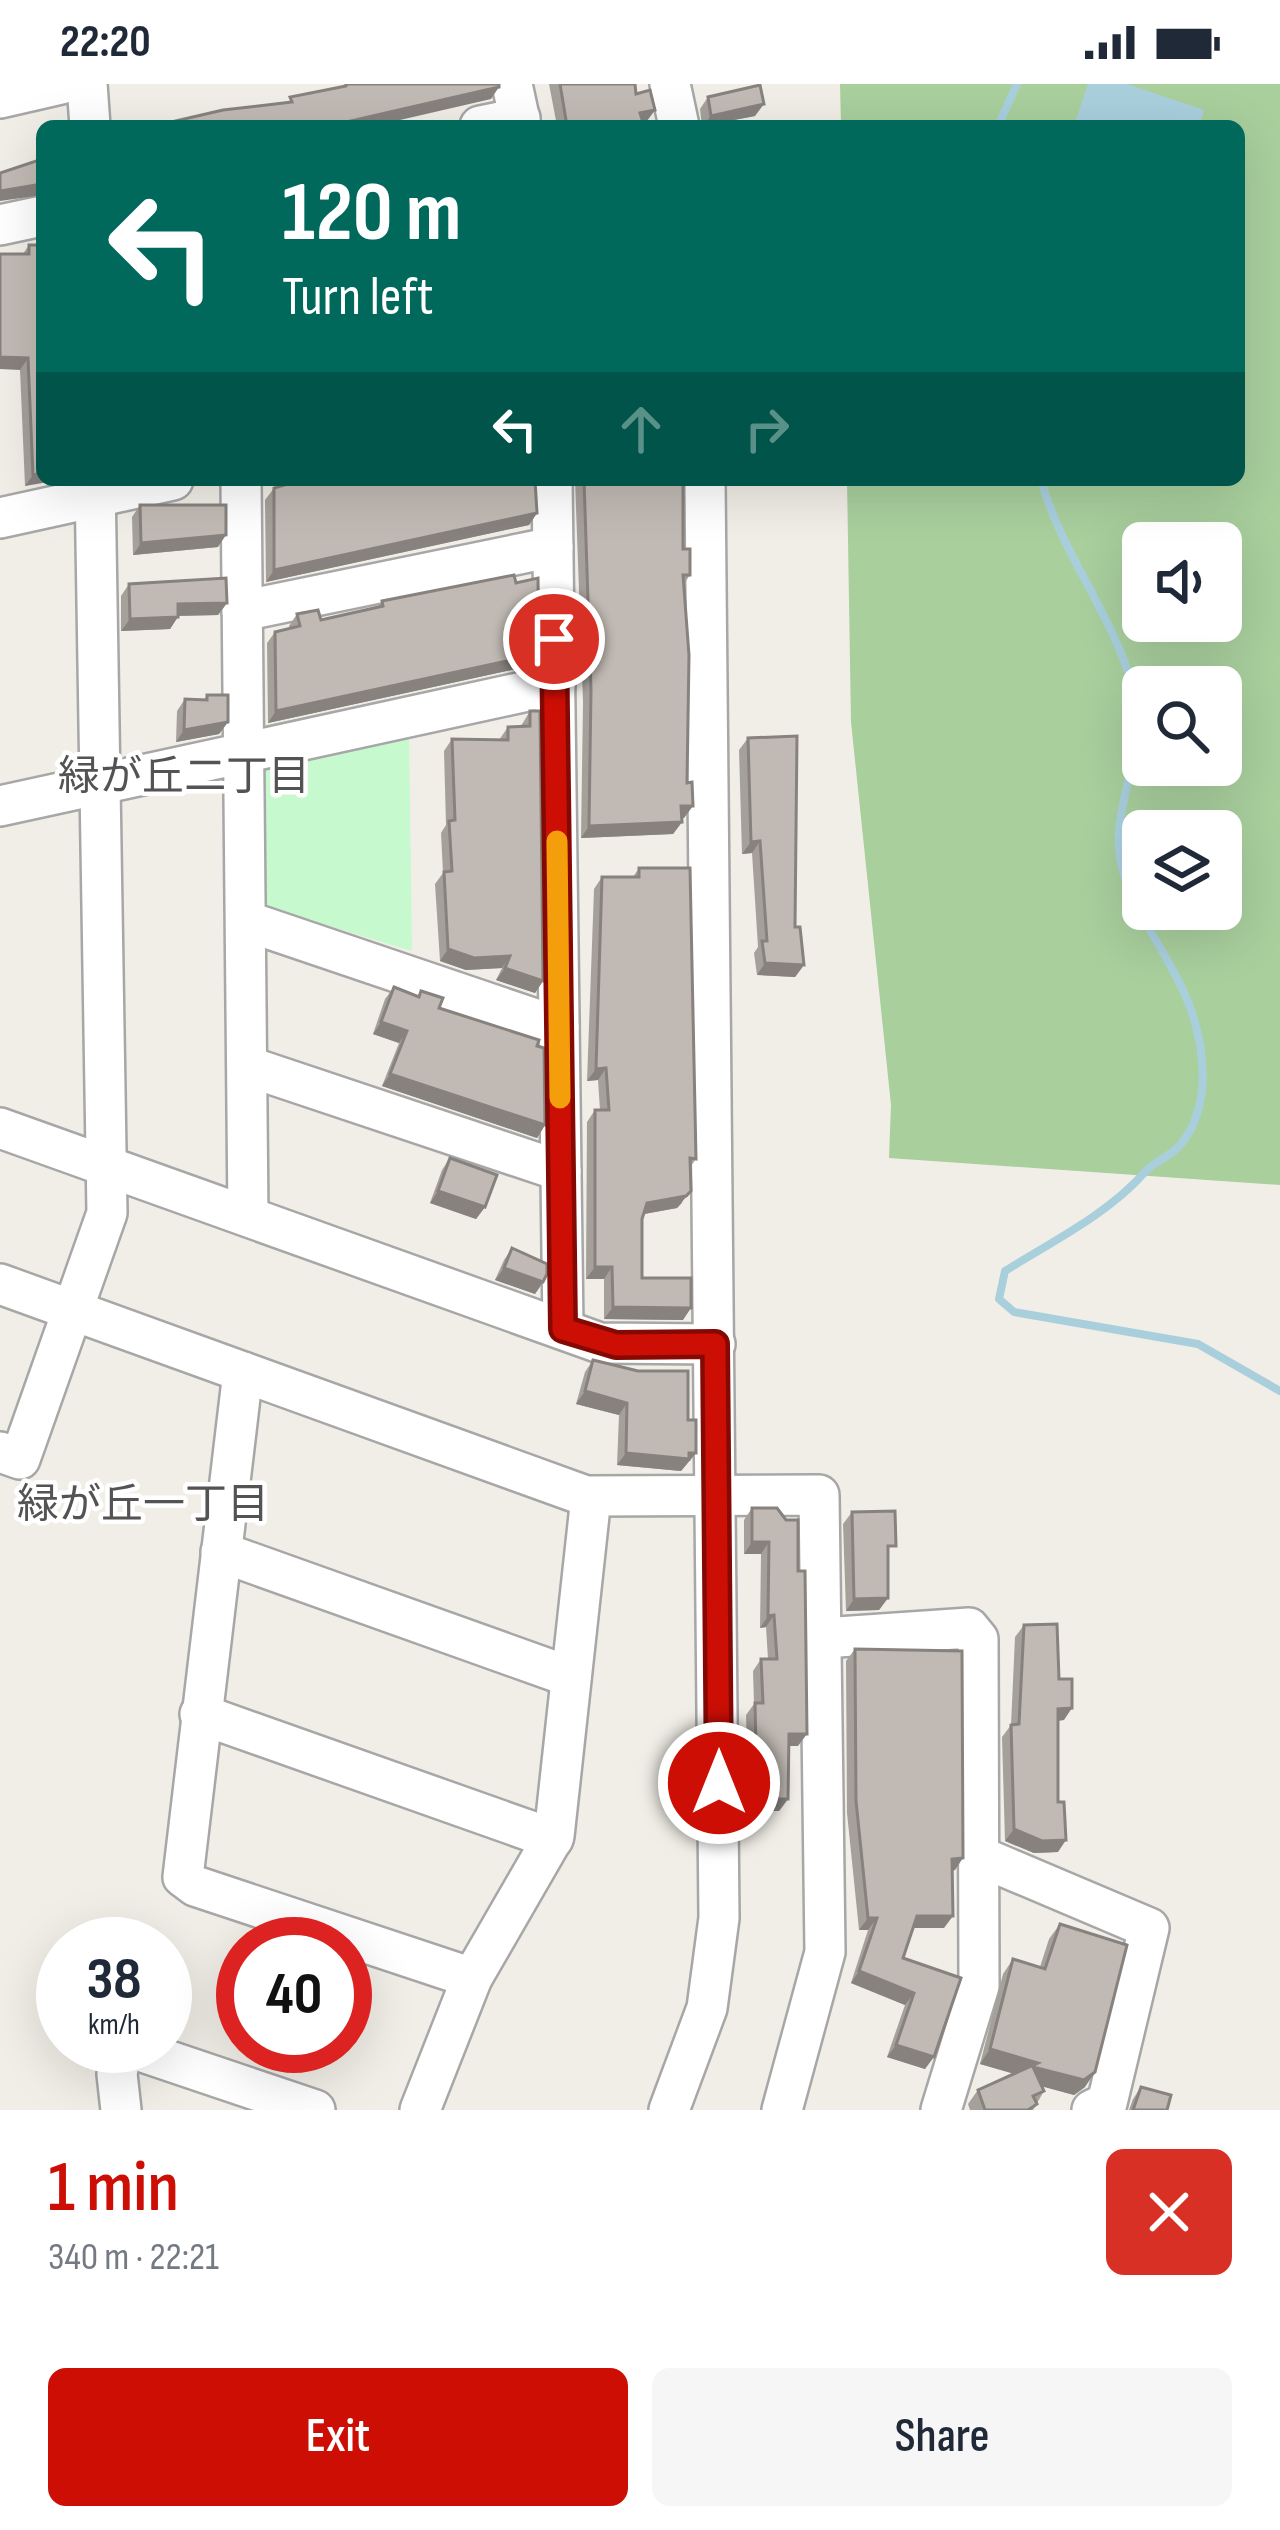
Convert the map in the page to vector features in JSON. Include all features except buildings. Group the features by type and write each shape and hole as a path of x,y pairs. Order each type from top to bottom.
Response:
{"street":[{"path":"0,98 61,84"},
{"path":"87,84 90,120"},
{"path":"670,84 678,120"},
{"path":"0,225 36,217"},
{"path":"241,486 248,1216"},
{"path":"552,486 563,1329"},
{"path":"669,2110 707,2008 718,1943 705,486"},
{"path":"0,518 95,488 106,1213 20,1459 0,1452"},
{"path":"242,611 553,547"},
{"path":"0,806 554,685"},
{"path":"246,921 559,1027"},
{"path":"248,1066 561,1172"},
{"path":"0,1128 563,1329 616,1345 715,1344"},
{"path":"0,1284 591,1497 819,1495 825,1952 783,2110"},
{"path":"243,1372 181,1866 186,1881 472,1978"},
{"path":"420,2110 472,1978 553,1839 591,1497"},
{"path":"220,1552 572,1677"},
{"path":"823,1638 969,1628 978,1639 979,1986 941,2110"},
{"path":"200,1714 553,1839"},
{"path":"979,1856 1149,1928 1107,2103 1092,2110"},
{"path":"192,2069 309,2109"},
{"path":"117,2073 121,2110"}],"green space":[{"path":"840,84 1280,84 1280,1185 889,1158 891,1105 851,722 847,486 1245,486 1245,120 841,120"},
{"path":"409,735 412,951 256,904 252,765"}],"water":[{"path":"1088,84 1127,84 1204,110 1201,120 1076,120"}],"waterway":[{"path":"1001,120 1017,84"},
{"path":"1043,486 1062,535 1116,640 1135,696 1136,741 1122,807 1119,852 1131,893 1192,1013 1203,1081 1197,1114 1177,1148 1097,1214 1005,1271 999,1299 1014,1312 1198,1344 1280,1391"}],"slow traffic":[{"path":"557,841 560,1098"}],"district":[{"name":"緑が丘二丁目","path":"184,777"},
{"name":"緑が丘一丁目","path":"143,1505"}],"route":[{"path":"554,639 563,1329 616,1345 715,1344 719,1783"}]}
